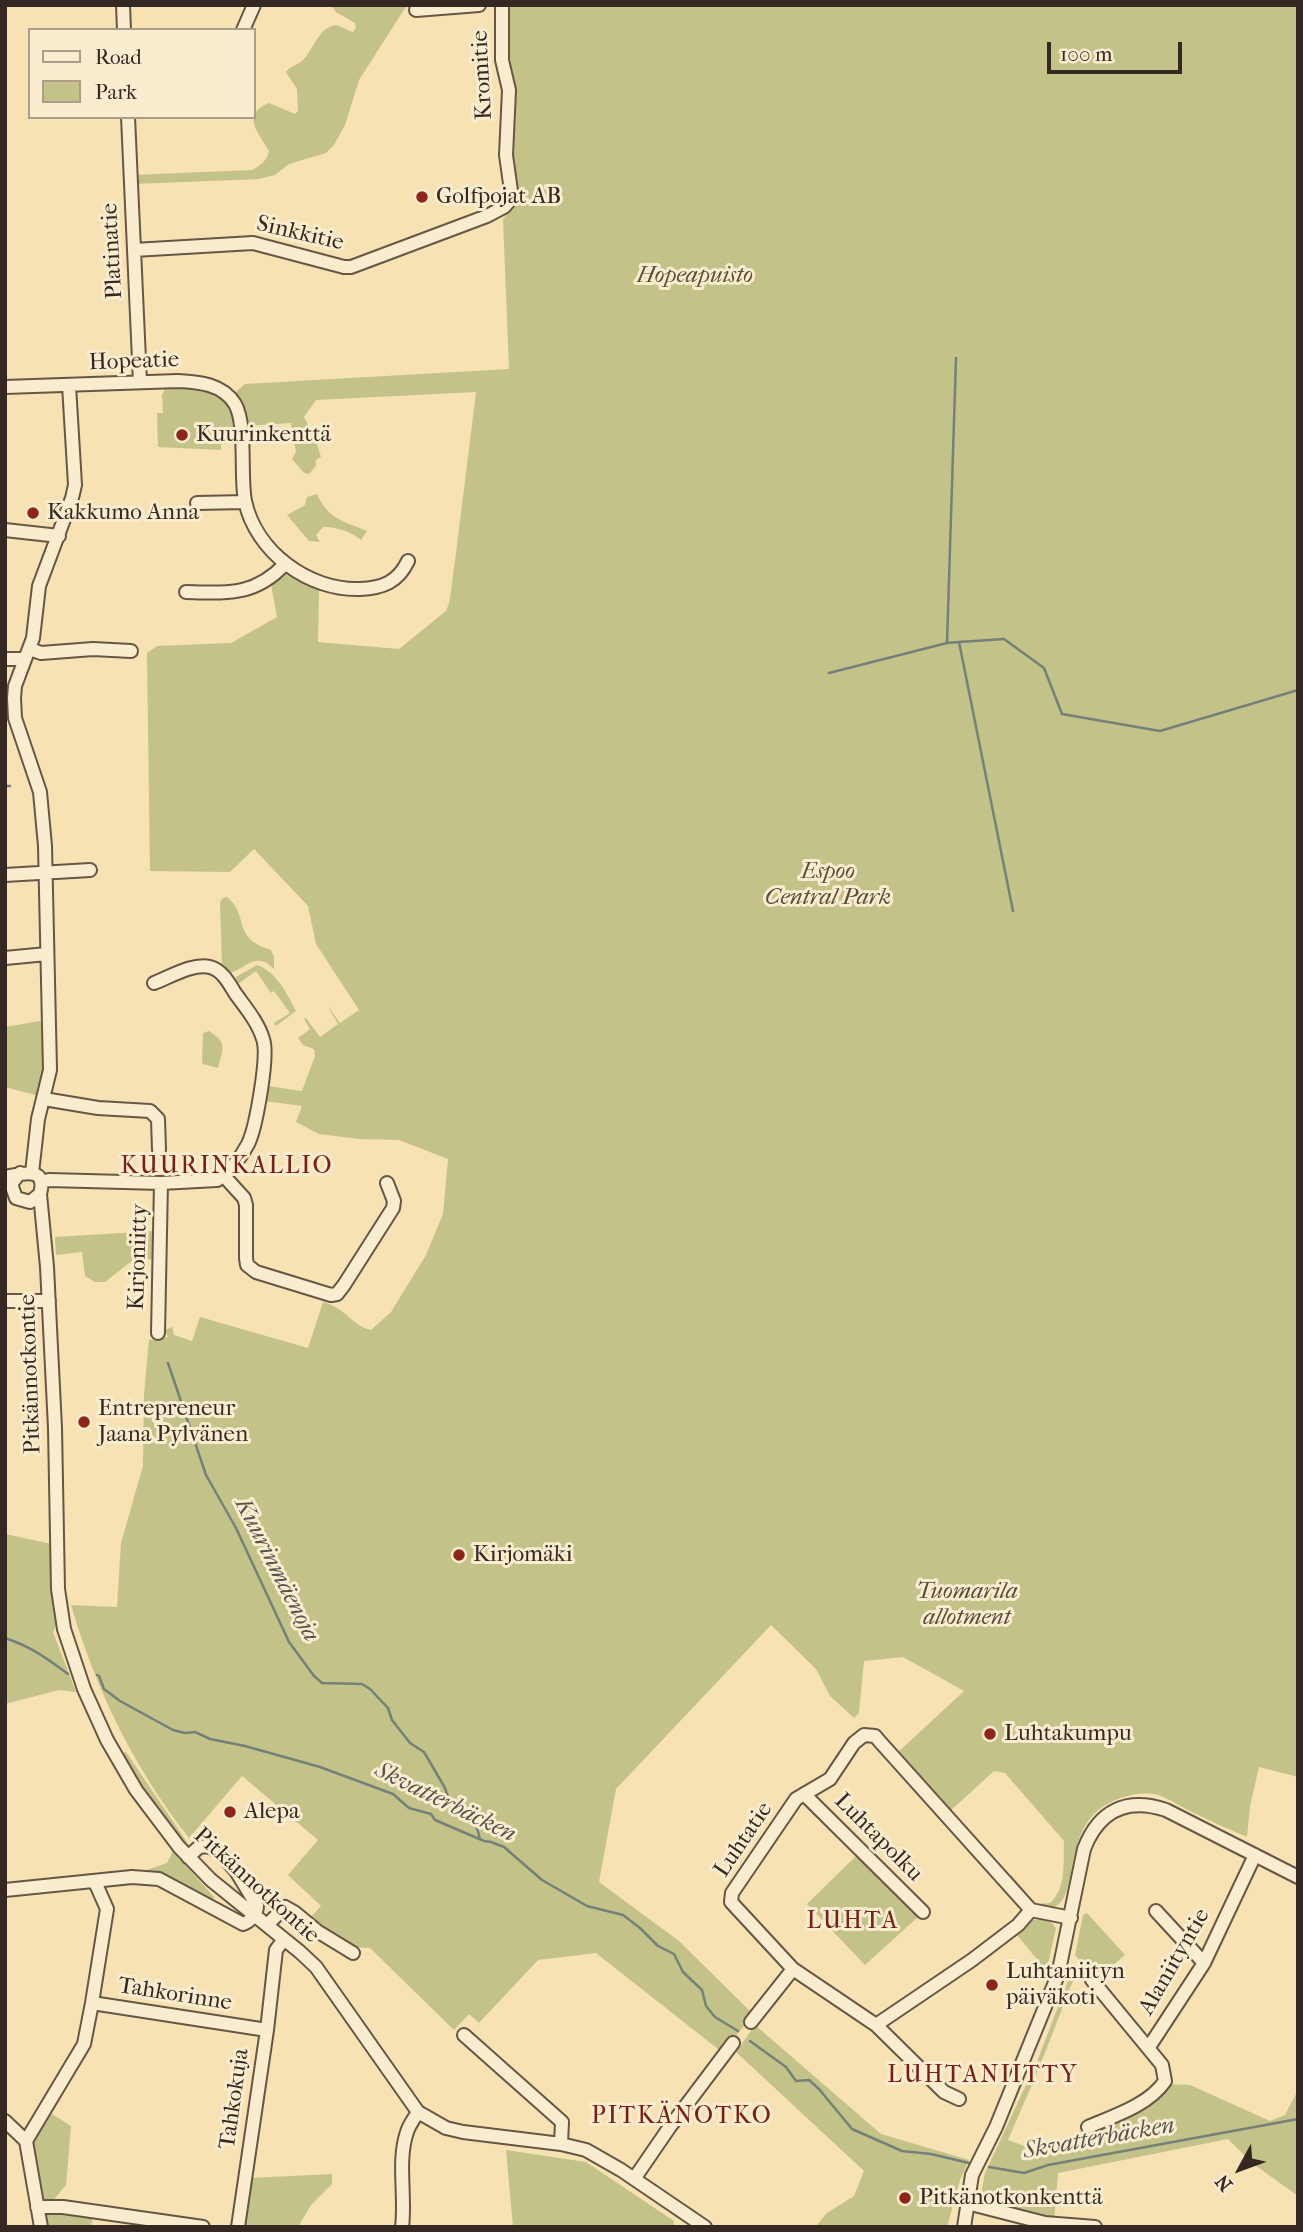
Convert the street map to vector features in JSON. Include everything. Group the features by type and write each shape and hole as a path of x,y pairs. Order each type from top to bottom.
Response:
{"street":[{"path":"123,5 124,28"},
{"path":"244,28 254,5"},
{"path":"416,10 479,5"},
{"name":"Kromitie","path":"502,5 502,60 509,90 506,155 509,184"},
{"name":"Platinatie","path":"128,119 140,382"},
{"name":"Sinkkitie","path":"134,250 253,243 351,267 487,216 504,207 512,198 509,184"},
{"name":"Hopeatie","path":"5,387 200,382 216,387 236,406 240,425 245,502"},
{"path":"69,385 75,485 69,510 39,586 35,626 28,654 15,686 14,710 40,792 51,1050 50,1070 38,1119 33,1181 35,1200 27,1202 16,1198 8,1189 13,1179 33,1181 161,1183 210,1181 224,1176 248,1143 260,1091 264,1040 226,980 215,969 199,966 154,983"},
{"path":"197,503 245,502 264,541 285,564 319,582 348,589 387,585 402,573 408,561"},
{"path":"5,530 59,536"},
{"path":"187,592 242,592 271,579 285,564"},
{"path":"5,659 28,654 93,649 131,651"},
{"path":"5,875 90,870"},
{"path":"5,958 47,954"},
{"path":"44,1099 98,1108 150,1111 158,1119 159,1150"},
{"path":"224,1176 244,1198 246,1205 247,1265 256,1272 331,1295 337,1294 344,1286 389,1217 394,1200 387,1183"},
{"path":"5,1177 33,1181"},
{"name":"Pitkännotkontie","path":"33,1181 46,1243 55,1428 58,1589 64,1629 87,1698 136,1790 188,1857 211,1880 300,1952 327,1982 418,2112 446,2127 463,2132 561,2144 586,2150 705,2227"},
{"name":"Kirjoniitty","path":"158,1333 161,1183"},
{"name":"Pitkännotkontie","path":"27,1202 46,1243"},
{"path":"5,1301 49,1301"},
{"name":"Luhtatie","path":"959,2099 944,2092 876,2025 793,1969 731,1902 732,1893 796,1799 830,1779 854,1744 864,1735 875,1736 1031,1910"},
{"name":"Luhtapolku","path":"804,1794 923,1912"},
{"path":"964,2227 972,2175 996,2127 1058,1975 1084,1849 1098,1822 1110,1813 1134,1805 1152,1805 1298,1877"},
{"path":"5,1890 132,1877 159,1879 243,1924 254,1915 257,1906 236,1871 221,1854 204,1845 188,1857"},
{"name":"Alaniityntie","path":"1092,1980 1149,2047 1204,1963 1255,1855"},
{"path":"92,2003 107,1909 95,1882"},
{"path":"267,1925 285,1907 353,1953"},
{"path":"876,2025 972,1960 1018,1925 1031,1910 1071,1917"},
{"path":"1156,1911 1204,1963"},
{"name":"Tahkokuja","path":"238,2227 276,1950 284,1939"},
{"path":"751,2022 793,1969"},
{"name":"Tahkorinne","path":"26,2141 84,2043 92,2003 267,2030"},
{"path":"464,2035 562,2122 561,2144"},
{"path":"634,2179 668,2128 733,2043"},
{"path":"1088,2127 1141,2102 1161,2087 1165,2081 1162,2065 1149,2047"},
{"path":"402,2227 403,2145 418,2112"},
{"path":"5,2121 26,2141 41,2227"},
{"path":"967,2203 1049,2225 1095,2227"},
{"path":"956,2227 958,2213 967,2203"},
{"path":"37,2207 64,2207 203,2227"}],"green space":[{"path":"331,5 407,5 359,80 345,125 334,145 326,153 289,164 275,175 259,179 134,184 133,175 252,170 263,163 269,151 254,125 256,112 269,103 295,114 298,111 297,89 286,72 307,56 327,28 337,26 353,32 355,23 336,12"},
{"name":"Espoo Central Park","path":"507,5 1298,5 1298,1777 1259,1767 1250,1806 1247,1837 1158,1795 1130,1795 1101,1808 1088,1822 1079,1838 1063,1900 1053,1911 1037,1908 1008,1878 1011,1875 1036,1904 1050,1903 1062,1882 1064,1841 1005,1773 994,1771 949,1812 896,1754 964,1691 903,1657 864,1661 859,1713 854,1718 830,1696 816,1669 771,1625 616,1789 599,1882 679,1941 753,2014 723,2053 596,1953 538,1960 479,2023 469,2014 454,2030 370,1948 353,1947 309,1919 321,1906 288,1875 318,1840 242,1776 189,1838 151,1784 119,1727 92,1667 71,1605 117,1607 121,1543 143,1466 144,1395 149,1340 168,1337 165,1330 172,1327 174,1335 192,1341 200,1317 308,1348 323,1302 338,1308 359,1325 371,1330 391,1312 426,1255 443,1214 448,1159 399,1140 319,1134 296,1122 302,1106 265,1101 268,1086 302,1091 315,1056 314,1049 303,1045 298,1038 310,1029 304,1019 306,1018 320,1037 338,1024 327,1005 340,1023 359,1010 316,944 308,906 254,849 230,872 150,871 147,653 157,646 231,643 277,617 271,585 288,574 319,589 318,642 399,649 446,611 451,594 476,392 316,400 304,417 315,437 321,457 316,460 316,466 309,474 304,473 292,459 296,452 291,423 246,426 236,396 237,391 245,384 509,369 503,219 517,201 513,172 515,81 508,59"},
{"path":"165,389 201,390 225,401 233,421 234,442 221,444 221,450 158,447 157,413 163,413 162,395"},
{"path":"317,494 331,514 367,531 361,540 343,530 323,527 316,535 320,542 309,541 287,515 305,505 307,497"},
{"path":"227,897 238,912 245,933 258,945 271,950 274,969 262,961 257,961 230,973 222,964 220,902"},
{"path":"257,965 276,978 296,1011 276,1026 274,1023 290,1013 274,991 271,993 256,971 238,984 235,981 236,977"},
{"path":"46,1020 47,1056 39,1096 5,1087 5,1027"},
{"path":"209,1031 222,1043 218,1068 203,1064 202,1061 203,1033"},
{"path":"154,1231 154,1259 133,1260 105,1282 95,1282 85,1276 82,1252 56,1255 55,1237"},
{"path":"5,1534 52,1544 56,1625 53,1632 76,1692 59,1690 5,1704"},
{"path":"126,1752 188,1846 184,1845 139,1786 123,1753"},
{"path":"173,1851 215,1898 208,1899 141,1872 167,1863"},
{"path":"857,1855 919,1916 865,1965 807,1904"},
{"path":"1087,1913 1125,1955 1099,1977 1075,1955 1083,1915"},
{"path":"1041,1919 1052,1923 1056,1928 1048,1964 1044,1968 1017,1935 1032,1920"},
{"path":"1074,1965 1079,1970 1008,2140 1032,2149 1106,2124 1167,2084 1190,2085 1270,2121 1285,2115 1298,2090 1298,2196 1252,2163 1228,2139 1058,2173 1054,2222 984,2204 982,2189 985,2173 1038,2059"},
{"path":"755,2025 881,2134 969,2160 960,2180 947,2227 815,2227 827,2213 854,2196 864,2171 736,2052"},
{"path":"49,2112 71,2126 66,2185 51,2203 43,2203 40,2180 36,2177 28,2142"},
{"path":"506,2150 586,2162 674,2221 673,2227 513,2227"},
{"path":"332,2174 332,2184 311,2205 298,2227 243,2227 250,2178"},
{"path":"40,2210 93,2216 91,2227 43,2227"}],"waterway":[{"path":"956,358 947,643 959,642 1013,911"},
{"path":"959,642 1004,639 1044,668 1062,714 1160,731 1298,690"},
{"path":"829,673 947,643"},
{"path":"5,786 10,786"},
{"name":"Kuurinmäenoja","path":"168,1363 206,1475 236,1528 289,1642 322,1683 362,1684 370,1689 388,1708 392,1720 410,1743 424,1752 445,1788 450,1803 471,1820 480,1839"},
{"name":"Skvatterbäcken","path":"5,1638 31,1649 68,1674"},
{"name":"Skvatterbäcken","path":"97,1675 104,1689 120,1701 173,1730 195,1732 210,1739 320,1767 393,1794 409,1808 431,1814 435,1820 504,1847 542,1880 587,1906 623,1915 658,1946 674,1954 683,1972 702,1990 706,2006 715,2017 738,2031"},
{"name":"Skvatterbäcken","path":"750,2041 786,2067 796,2081 809,2080 852,2129 902,2151 931,2154 969,2163"},
{"name":"Skvatterbäcken","path":"989,2167 1024,2173 1048,2165 1298,2119"}],"place":[{"name":"Golfpojat AB","path":"422,197"},
{"name":"Kuurinkenttä","path":"182,435"},
{"name":"Kakkumo Anna","path":"33,513"},
{"name":"Entrepreneur Jaana Pylvänen","path":"84,1422"},
{"name":"Kirjomäki","path":"459,1555"},
{"name":"Luhtakumpu","path":"990,1734"},
{"name":"Alepa","path":"230,1812"},
{"name":"Luhtaniityn päiväkoti","path":"992,1985"},
{"name":"Pitkänotkonkenttä","path":"905,2198"}],"district":[{"name":"KUURINKALLIO","path":"227,1167"},
{"name":"LUHTA","path":"853,1922"},
{"name":"LUHTANIITTY","path":"983,2076"},
{"name":"PITKÄNOTKO","path":"682,2117"}],"park label":[{"name":"Hopeapuisto","path":"695,276"},
{"name":"Tuomarila allotment","path":"967,1605"}]}
